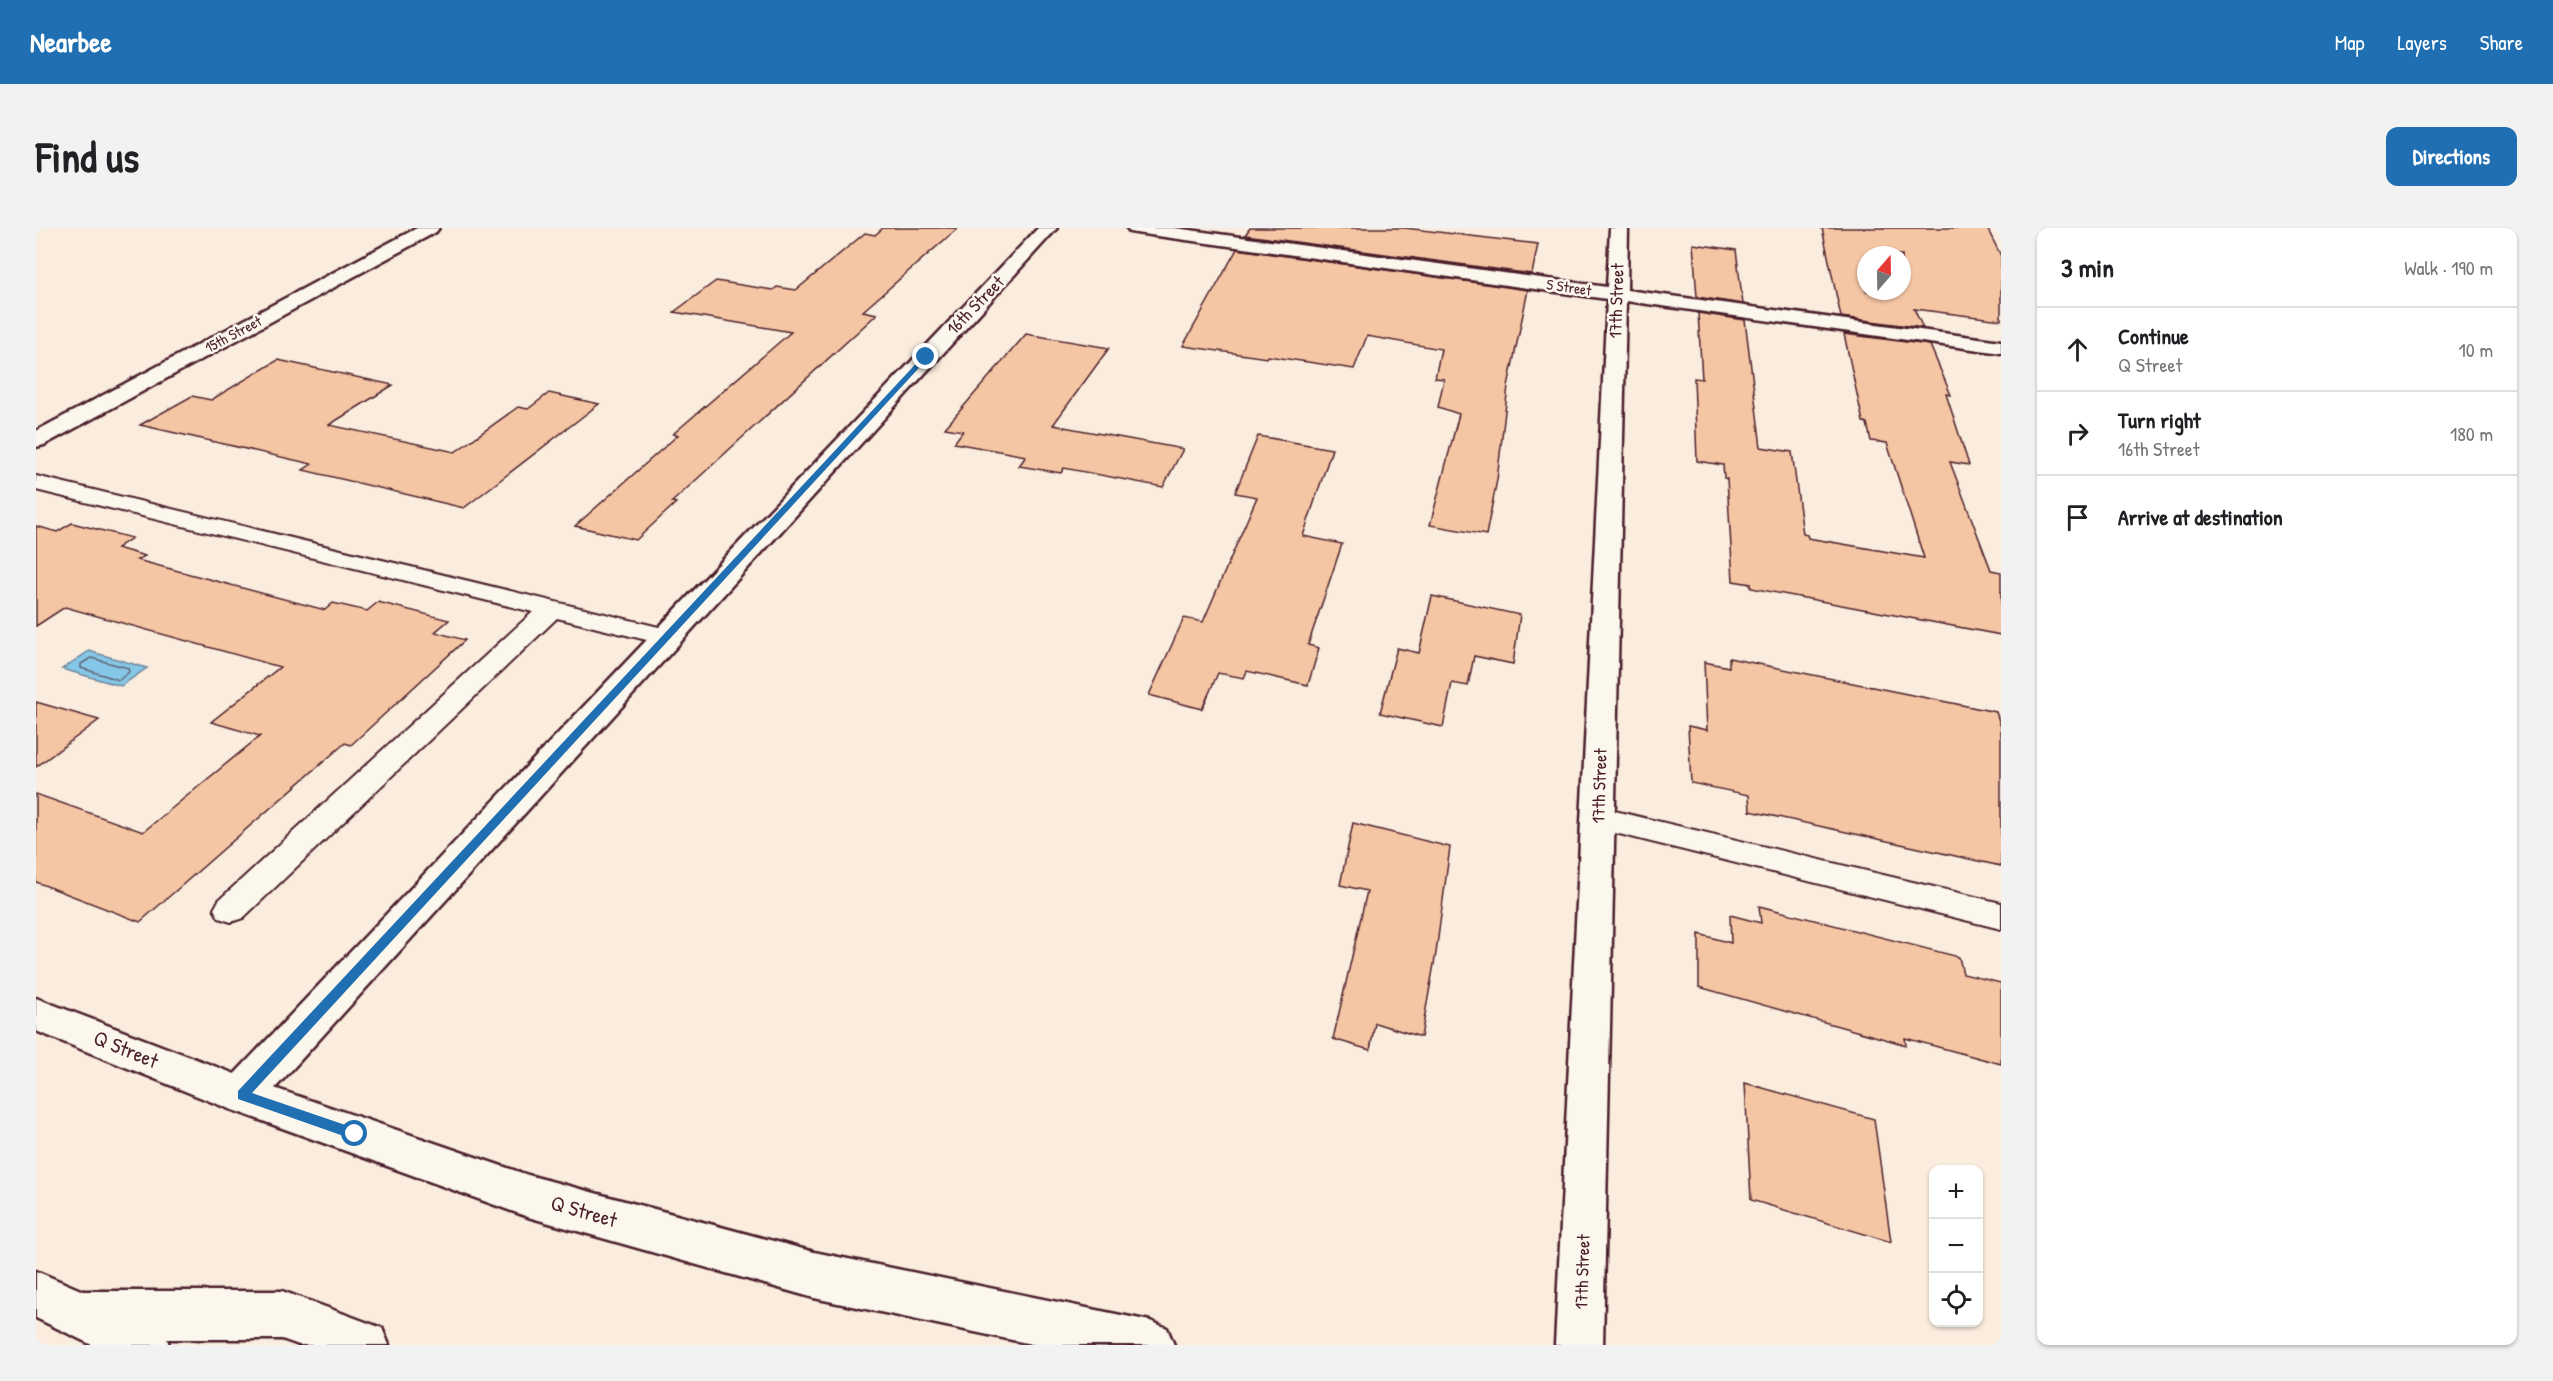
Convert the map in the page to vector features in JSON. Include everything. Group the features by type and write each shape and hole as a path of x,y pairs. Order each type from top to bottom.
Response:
{"main road":[{"name":"15th Street","path":"36,440 430,228"},
{"name":"16th Street","path":"242,1095 1048,228"},
{"name":"S Street","path":"1136,228 2001,347"},
{"name":"17th Street","path":"1580,1345 1619,228"},
{"name":"Q Street","path":"36,1014 242,1095 528,1196 814,1275 1150,1345"},
{"path":"36,1294 145,1345"},
{"path":"80,1315 282,1315 365,1345"}],"lane":[{"path":"37,484 667,637"},
{"path":"231,909 552,609"},
{"path":"1598,818 2001,916"}],"water":[{"path":"89,651 147,668 121,686 62,669"}],"building":[{"path":"883,228 958,228 863,311 877,314 672,502 676,503 636,540 575,526 678,435 673,434 791,332 674,312 716,281 773,290 777,287 796,290 865,233 875,235"},
{"path":"1250,228 1405,228 1538,244 1532,274 1245,235"},
{"path":"1822,228 1987,228 2001,256 2001,320 1914,309 1923,328 1841,317"},
{"path":"1693,244 1736,250 1743,304 1697,297"},
{"path":"1237,249 1528,290 1508,386 1497,480 1486,535 1430,525 1459,414 1438,407 1444,379 1435,378 1441,349 1367,336 1354,369 1183,346"},
{"path":"1698,313 1745,320 1761,447 1792,452 1803,534 1808,538 1924,558 1887,443 1871,441 1867,423 1863,422 1844,334 1930,345 1951,395 1946,394 1969,465 1950,462 1991,570 2001,572 2001,635 1751,588 1751,584 1733,581 1727,479 1724,478 1723,465 1697,461 1694,378 1702,379"},
{"path":"1026,334 1109,348 1053,425 1183,449 1163,487 1064,468 1061,473 1019,466 1026,456 954,443 963,431 945,428"},
{"path":"278,360 393,385 329,425 455,452 518,407 528,409 549,393 599,404 464,508 303,470 312,464 140,425 192,396 211,400"},
{"path":"1258,436 1332,449 1303,536 1342,544 1308,645 1319,648 1308,685 1247,671 1244,678 1218,673 1202,709 1149,695 1184,618 1203,622 1257,497 1235,493"},
{"path":"72,523 132,538 117,548 145,556 137,560 325,610 333,603 367,611 378,602 449,620 435,632 465,640 351,745 345,743 140,922 36,882 36,794 143,832 260,736 211,722 280,667 65,607 36,626 36,526 57,532"},
{"path":"1432,596 1520,615 1513,664 1474,656 1468,686 1452,683 1443,727 1380,713 1397,648 1419,653"},
{"path":"1729,658 1996,712 2001,727 2001,866 1750,811 1749,795 1691,783 1688,726 1707,730 1704,662 1729,667"},
{"path":"36,702 99,720 36,767"},
{"path":"1353,823 1450,847 1436,953 1421,1037 1375,1023 1370,1050 1333,1039 1367,891 1340,885"},
{"path":"1759,906 1959,957 1963,974 2001,983 2001,1064 1905,1038 1906,1045 1699,987 1699,934 1731,943 1730,915 1761,923"},
{"path":"1745,1083 1874,1119 1891,1242 1751,1200"}],"route":[{"path":"355,1134 242,1095 926,357"}]}
